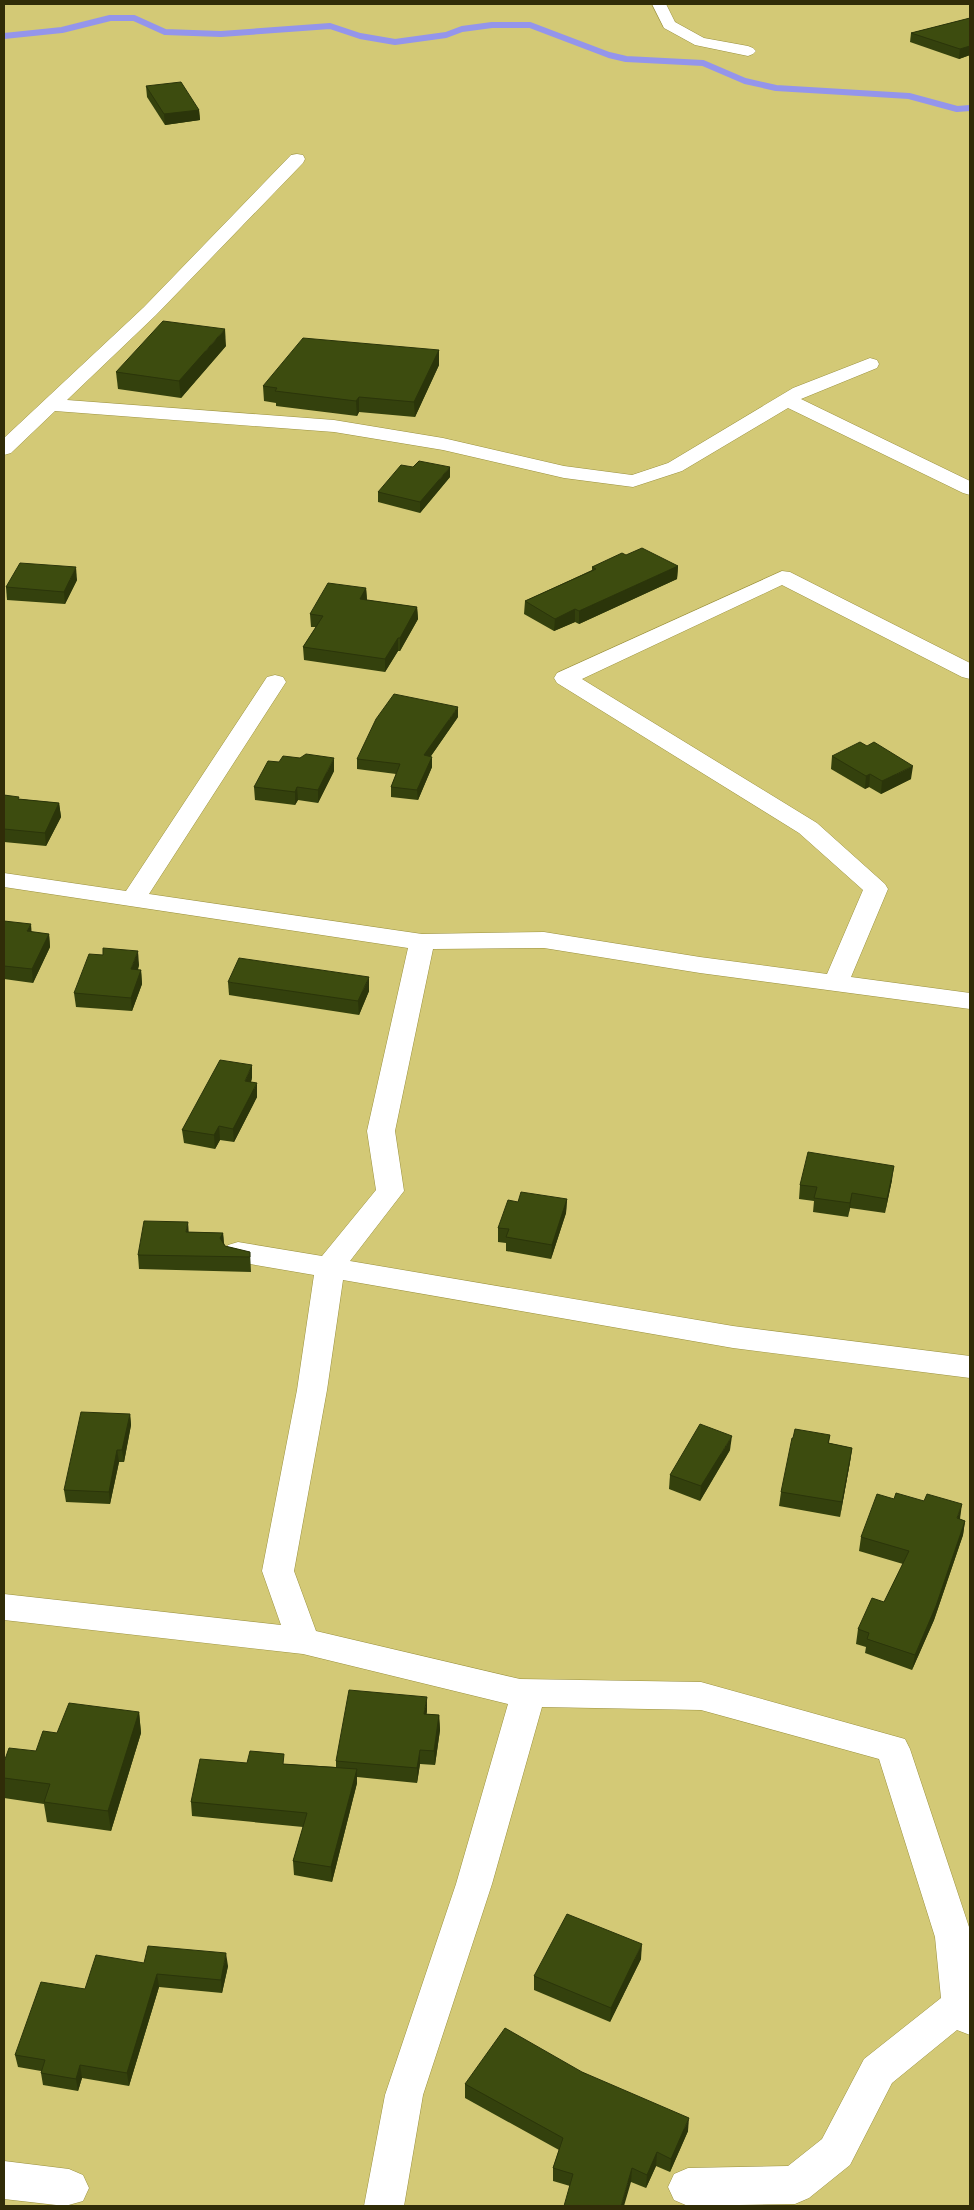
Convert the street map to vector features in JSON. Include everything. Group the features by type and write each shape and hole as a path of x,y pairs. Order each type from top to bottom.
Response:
{"street":[{"path":"659,4 669,25 700,42 748,52"},
{"path":"4,448 150,311 297,159"},
{"path":"50,405 334,426 443,444 564,472 633,481 675,467 800,392 870,364"},
{"path":"787,400 970,489"},
{"path":"836,983 876,889 808,828 565,678 782,577 970,672"},
{"path":"133,899 275,682"},
{"path":"4,880 422,942 544,940 700,965 970,1002"},
{"path":"303,1641 278,1571 312,1390 330,1267 390,1191 381,1130 422,942"},
{"path":"238,1252 732,1338 970,1367"},
{"path":"4,1607 303,1641 528,1695 474,1884 404,2095 384,2206"},
{"path":"520,1693 700,1696 893,1749 954,1937 965,2011 878,2071 836,2152 796,2185 688,2187"},
{"path":"4,2180 69,2188"}],"building":[{"path":"970,18 970,46 960,49 911,33"},
{"path":"181,82 199,110 164,114 146,86"},
{"path":"163,321 225,329 179,381 116,372"},
{"path":"303,338 439,350 414,402 359,397 356,401 275,391 277,388 263,386"},
{"path":"419,461 450,467 420,502 378,492 401,465 413,467"},
{"path":"642,548 678,566 579,611 575,609 555,619 525,601 596,569 592,567 622,553 626,555"},
{"path":"20,563 76,567 64,592 6,587"},
{"path":"328,583 366,588 360,599 417,607 400,638 398,638 385,659 303,647 323,616 310,614"},
{"path":"394,694 458,707 424,755 432,757 417,790 391,787 400,764 357,759 376,719"},
{"path":"860,742 867,746 874,742 913,766 882,781 870,774 866,776 832,756"},
{"path":"306,754 334,758 318,790 297,787 295,792 254,787 268,761 279,762 283,756 300,758"},
{"path":"4,795 19,797 18,799 59,803 45,833 4,829"},
{"path":"4,921 31,924 27,931 49,934 32,969 4,966"},
{"path":"103,948 138,951 131,969 141,970 131,998 74,993 89,954 103,955"},
{"path":"239,958 369,977 358,1001 228,982"},
{"path":"220,1060 252,1065 245,1081 257,1083 233,1129 219,1126 214,1135 182,1130"},
{"path":"808,1152 894,1166 887,1199 852,1193 850,1203 814,1198 817,1187 800,1185"},
{"path":"521,1192 567,1199 552,1245 506,1237 509,1229 498,1228 508,1200 518,1202"},
{"path":"144,1221 188,1222 186,1232 223,1233 220,1238 225,1246 250,1252 250,1257 138,1255"},
{"path":"81,1412 130,1414 122,1450 117,1450 109,1492 64,1490"},
{"path":"700,1424 732,1436 701,1486 670,1475"},
{"path":"795,1429 830,1435 828,1443 852,1448 842,1502 781,1492"},
{"path":"896,1493 924,1501 927,1494 962,1504 957,1518 965,1521 936,1606 915,1655 867,1639 869,1633 858,1629 872,1598 884,1602 909,1551 861,1537 877,1494 894,1499"},
{"path":"349,1690 427,1697 424,1714 439,1715 434,1751 420,1750 417,1768 336,1761"},
{"path":"69,1703 139,1712 108,1811 44,1802 50,1784 4,1778 4,1762 9,1748 36,1751 43,1731 57,1733"},
{"path":"250,1751 284,1754 283,1764 357,1769 331,1867 293,1861 307,1813 191,1802 200,1759 247,1763"},
{"path":"567,1914 642,1944 611,2008 534,1976"},
{"path":"148,1946 226,1953 221,1980 157,1974 127,2073 80,2065 76,2079 41,2073 45,2060 15,2055 41,1982 85,1989 96,1955 144,1963"},
{"path":"505,2028 582,2072 689,2118 671,2159 657,2152 647,2175 632,2168 621,2206 564,2206 573,2174 553,2168 563,2138 465,2084"}],"waterway":[{"path":"4,36 62,30 110,18 134,18 165,32 221,34 330,26 360,36 395,42 446,35 462,29 492,25 530,25 609,55 626,59 703,63 745,81 776,88 909,96 957,109 970,108"}]}
